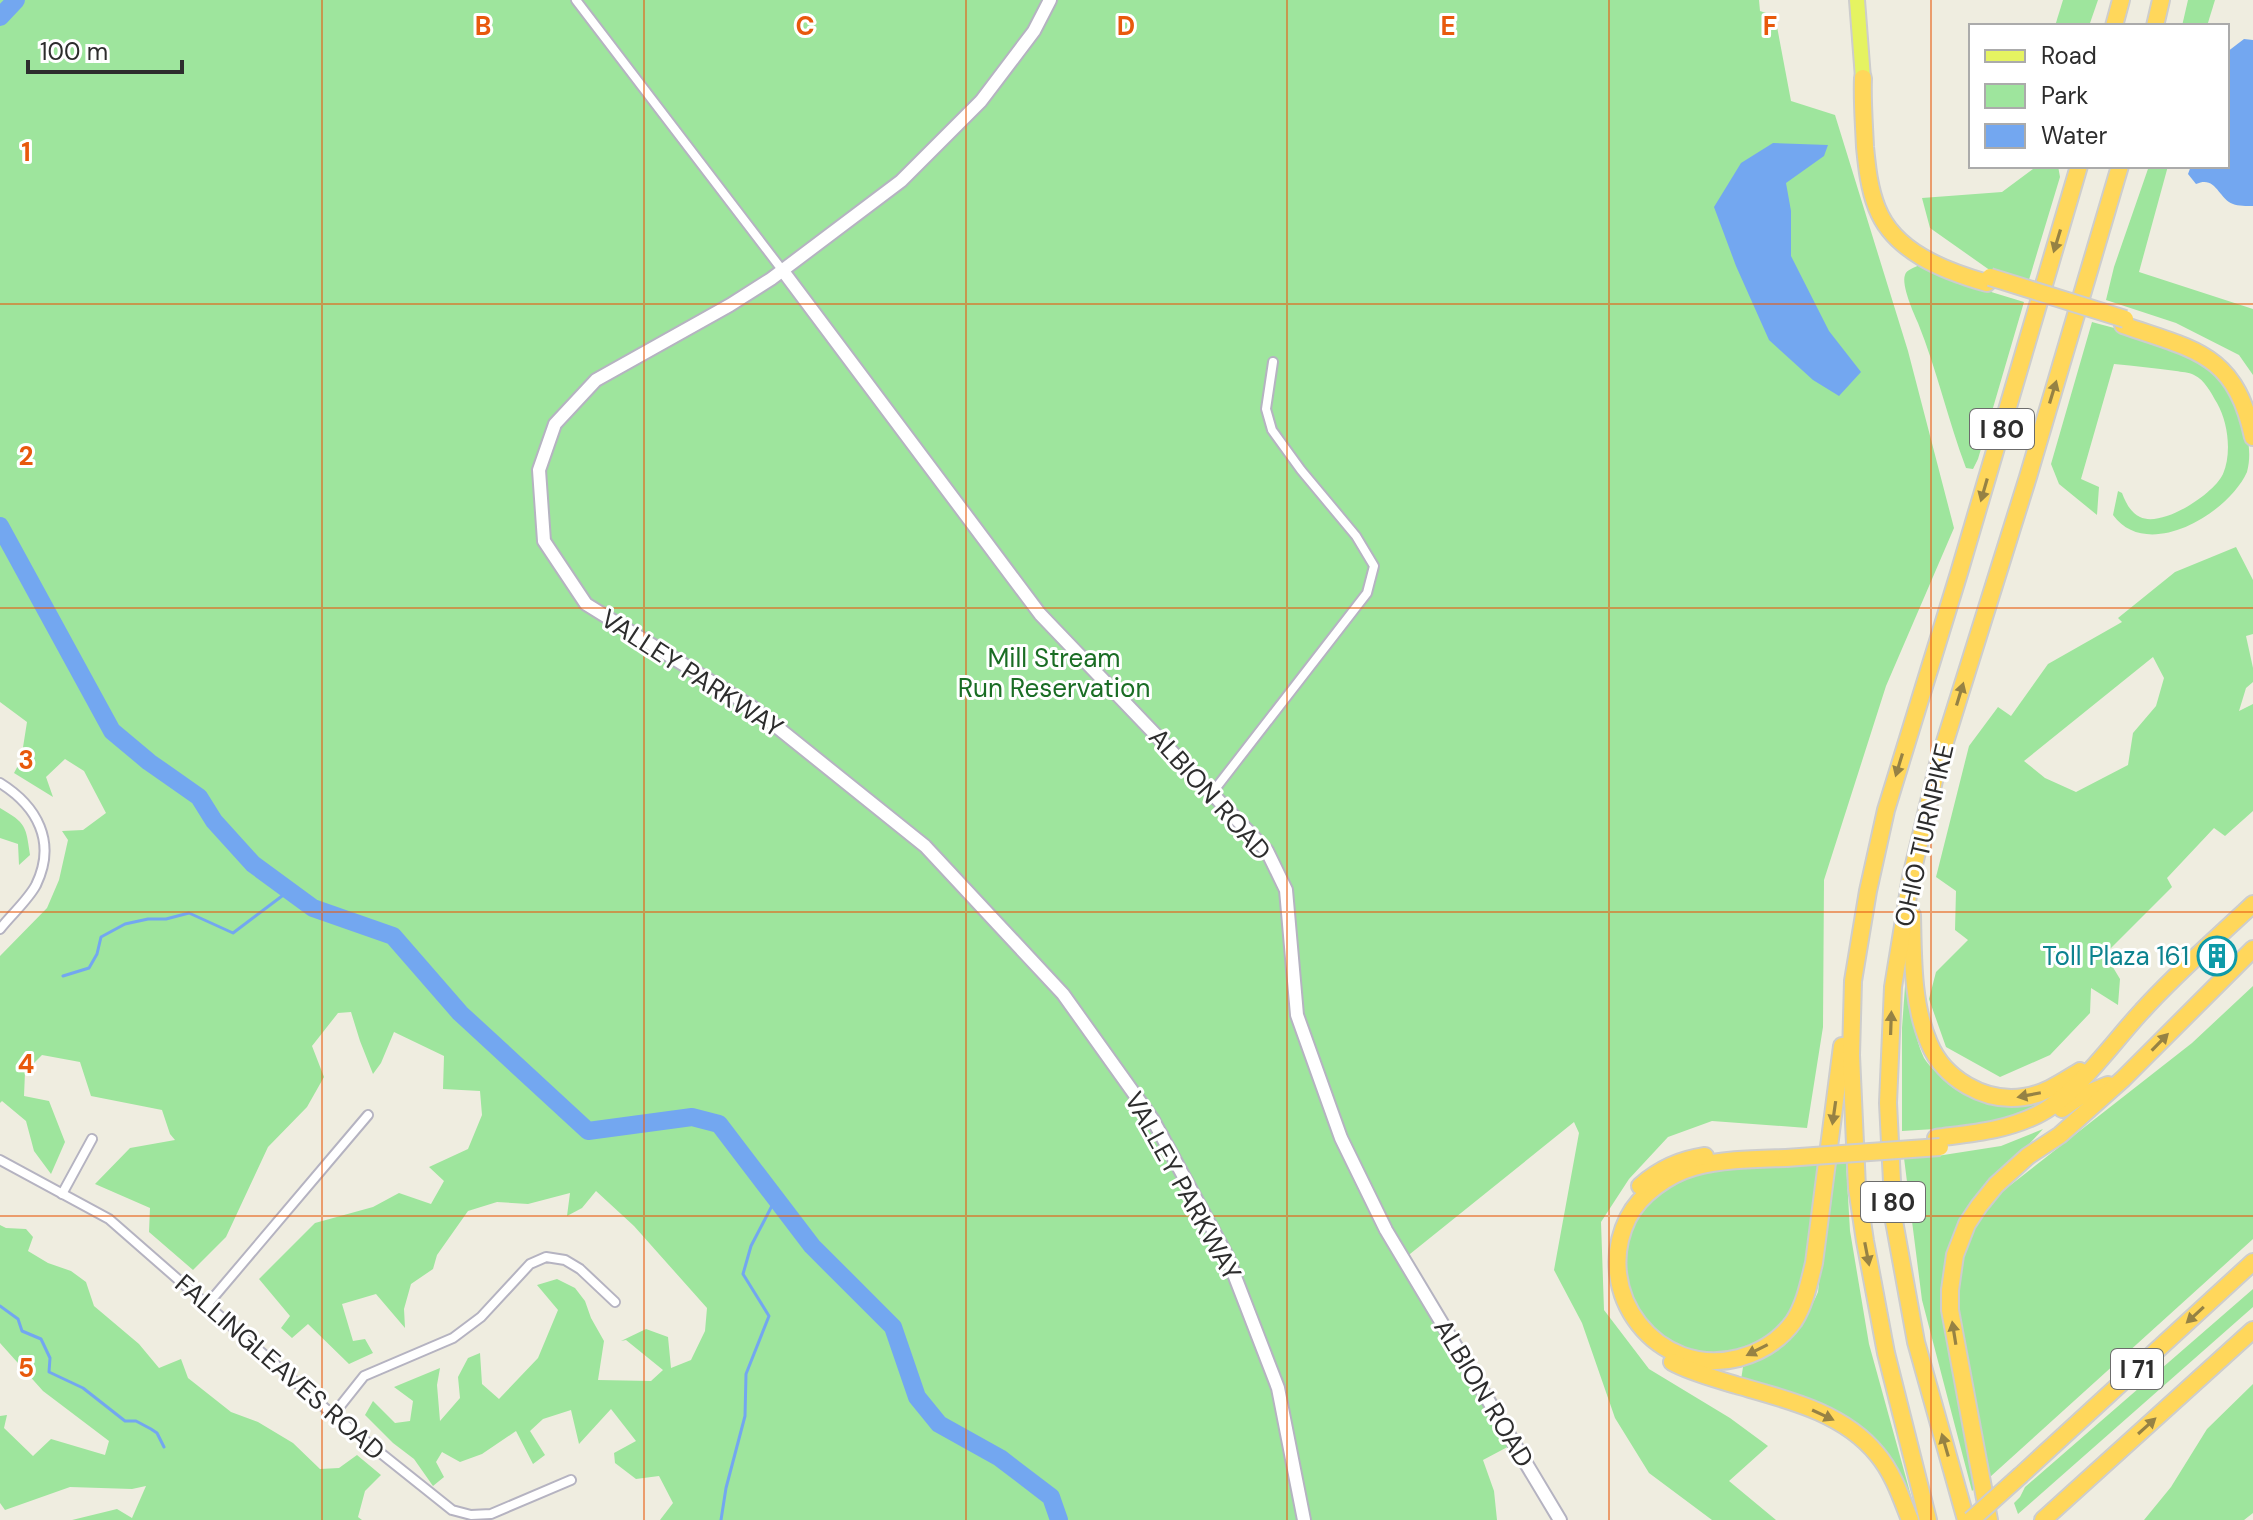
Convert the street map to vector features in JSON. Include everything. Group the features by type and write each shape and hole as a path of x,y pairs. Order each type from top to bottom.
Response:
{"highway":[{"path":"2115,24 2121,0"},
{"path":"2155,24 2161,0"},
{"path":"1863,78 1867,173 1877,209 1888,228 1911,250 1937,266 2185,338 2209,349 2235,372 2253,406"},
{"name":"OHIO TURNPIKE","path":"1928,1520 1886,1353 1859,1202 1852,1103 1853,981 1886,810 2078,168"},
{"name":"OHIO TURNPIKE","path":"1968,1520 1916,1342 1894,1221 1888,1103 1893,987 1911,877 1938,764 2028,477 2119,168"},
{"path":"2124,322 2211,359 2228,375 2241,396 2253,437"},
{"path":"1911,877 1913,968 1920,1016 1928,1043 1944,1068 1961,1082 1981,1092 2001,1097 2022,1097 2043,1092 2098,1060"},
{"path":"1938,1143 2004,1129 2040,1114 2069,1091 2144,1008 2253,904"},
{"path":"1989,1520 1950,1310 1955,1255 1967,1224 1996,1185 2028,1156 2060,1135 2123,1079 2253,949"},
{"path":"1853,981 1846,1012 1814,1263 1807,1293 1796,1318 1785,1332 1761,1350 1746,1356 1709,1361 1689,1359 1670,1351 1649,1336 1625,1302 1617,1253 1621,1232 1631,1211 1656,1186 1693,1167 1735,1160 1786,1154 1938,1143 1999,1138 2041,1124 2079,1097 2123,1079"},
{"path":"1786,1154 1732,1151 1683,1159 1658,1171 1637,1188 1621,1211 1608,1246 1609,1281 1615,1303 1638,1340 1666,1359 1699,1374 1805,1407 1834,1419 1859,1436 1889,1472 1910,1520"},
{"name":"I 71","path":"1968,1520 2253,1262"},
{"name":"I 71","path":"2043,1520 2253,1330"},
{"path":"2206,1372 2253,1346"}],"main road":[{"path":"1857,0 1863,78"}],"street":[{"path":"576,0 783,271"},
{"name":"VALLEY PARKWAY","path":"1050,0 1034,31 981,101 901,181 783,271 730,305 596,380 555,424 539,470 544,541 586,604 752,707 925,846 1063,994 1153,1120 1227,1256 1278,1388 1304,1520"},
{"name":"ALBION ROAD","path":"783,271 1040,614 1267,851 1286,890 1297,1015 1341,1138 1386,1230 1560,1520"},
{"path":"1212,793 1367,593 1374,566 1356,536 1272,430 1266,409 1273,362"},
{"path":"0,783 32,809 43,832 44,859 35,886 0,929"},
{"path":"207,1305 368,1115"},
{"path":"62,1194 92,1139"},
{"name":"FALLINGLEAVES ROAD","path":"0,1160 109,1219 333,1415 452,1510 471,1515 491,1514 571,1480"},
{"path":"333,1415 364,1376 453,1338 481,1317 530,1264 546,1257 565,1260 580,1269 615,1302"}],"green space":[{"name":"Mill Stream Run Reservation","path":"0,0 1759,0 1760,11 1775,16 1791,101 1835,115 1908,351 1954,528 1886,686 1824,880 1823,1027 1807,1128 1712,1121 1668,1137 1629,1179 1601,1222 1604,1310 1649,1369 1730,1418 1768,1446 1729,1481 1776,1520 1712,1520 1649,1473 1615,1418 1582,1323 1554,1270 1579,1133 1574,1122 1405,1258 1515,1443 1483,1460 1494,1491 1497,1520 660,1520 673,1503 659,1476 636,1479 615,1463 614,1453 636,1441 611,1409 579,1444 571,1410 543,1419 530,1431 545,1455 533,1464 516,1431 482,1454 460,1462 442,1452 436,1462 444,1477 433,1486 414,1459 365,1415 373,1401 395,1423 410,1421 413,1401 394,1387 440,1368 437,1385 440,1421 460,1398 458,1377 468,1358 480,1353 482,1384 499,1399 538,1358 558,1310 537,1285 557,1279 575,1288 585,1301 604,1341 598,1380 651,1381 663,1370 626,1340 621,1341 646,1329 668,1337 671,1368 691,1360 705,1331 707,1308 634,1226 596,1191 582,1208 567,1216 570,1193 528,1204 497,1202 468,1211 437,1255 433,1269 411,1284 404,1309 405,1328 376,1294 342,1304 353,1341 365,1339 373,1353 349,1364 308,1324 292,1338 281,1328 290,1316 259,1279 315,1223 373,1207 399,1193 431,1204 444,1181 429,1167 468,1149 482,1115 480,1091 443,1089 444,1056 394,1032 373,1074 351,1012 338,1013 312,1046 324,1077 307,1107 268,1147 226,1237 193,1270 149,1232 150,1208 95,1184 130,1148 175,1140 162,1110 91,1096 80,1062 42,1055 25,1072 24,1096 49,1101 65,1142 51,1174 34,1151 26,1121 2,1101 0,1103 0,956 47,908 59,880 68,840 62,831 83,830 106,813 84,771 65,759 46,777 53,797 14,773 21,760 27,722 0,702"},
{"path":"2063,0 2098,0 2090,24 2056,24"},
{"path":"2188,0 2215,0 2208,24 2182,24"},
{"path":"2034,168 2058,168 2060,177 2028,283 1991,271 1930,228 1922,198 2002,192"},
{"path":"2148,168 2167,168 2139,272 2253,309 2253,375 2239,355 2176,323 2106,300 2114,267"},
{"path":"1920,265 1965,284 2024,302 1973,469 1966,468 1906,292 1906,273"},
{"path":"2092,322 2161,342 2196,357 2222,374 2229,385 2248,438 2247,472 2223,503 2186,527 2146,534 2128,528 2113,515 2118,491 2140,517 2161,518 2199,499 2223,474 2228,447 2224,419 2207,387 2190,373 2114,364 2081,479 2099,487 2097,515 2059,484 2051,464"},
{"path":"2236,547 2253,580 2253,634 2246,636 2253,682 2246,688 2239,711 2253,704 2253,811 2225,836 2214,828 2167,878 2172,887 2105,954 2120,979 2118,1005 2091,988 2090,1013 2050,1055 2000,1077 1946,1047 1929,999 1936,972 1968,940 1955,930 1956,891 1936,877 1969,746 1998,707 2011,716 2048,664 2122,622 2118,618 2175,572","holes":["2153,657 2164,678 2156,706 2133,733 2128,765 2076,792 2045,778 2024,761"]},
{"path":"0,808 20,822 26,831 30,855 19,865 18,844 0,838"},
{"path":"1906,973 1920,1048 1927,1062 1946,1082 1982,1102 2010,1106 2038,1104 2015,1117 1989,1125 1936,1133 1935,1129 1902,1131 1902,1028"},
{"path":"2253,986 2253,1239 1990,1477 1958,1302 1959,1276 1970,1229 1994,1198 2192,1043"},
{"path":"2043,1129 1970,1203 1950,1253 1977,1486 1972,1491 1922,1300 1904,1158 2001,1146"},
{"path":"1846,1163 1850,1231 1869,1344 1911,1496 1906,1498 1842,1418 1741,1380 1743,1367 1769,1352 1797,1329 1818,1292 1833,1164"},
{"path":"1818,1165 1809,1262 1801,1296 1773,1338 1720,1357 1694,1354 1655,1333 1634,1307 1625,1282 1623,1253 1628,1228 1642,1207 1688,1175 1721,1169"},
{"path":"0,1225 26,1229 33,1237 28,1251 48,1263 71,1271 86,1282 94,1306 139,1344 159,1368 181,1359 188,1378 231,1412 258,1422 293,1443 320,1469 339,1468 357,1455 381,1475 365,1491 358,1517 362,1520 72,1520 117,1509 132,1518 146,1486 132,1489 70,1487 5,1510 0,1503 0,1416 7,1415 4,1428 33,1456 51,1439 105,1455 109,1441 43,1391 0,1343"},
{"path":"2253,1289 2253,1307 2018,1514 2014,1503 2025,1487"},
{"path":"2253,1384 2253,1513 2244,1520 2144,1520 2171,1487 2207,1429"}],"water":[{"path":"2244,39 2253,40 2253,206 2233,204 2213,185 2208,182 2196,184 2188,174 2190,168 2229,168 2229,50"},
{"path":"1773,143 1828,145 1824,156 1786,183 1791,211 1791,256 1829,331 1861,372 1839,396 1813,380 1769,340 1714,207 1741,163"}],"waterway":[{"path":"0,17 16,0"},
{"path":"0,526 112,731 199,797 214,821 253,864 313,908 393,936 460,1013 588,1131 692,1117 719,1124 812,1246 893,1327 917,1397 939,1424 1000,1458 1051,1497 1059,1520"},
{"path":"63,976 89,968 97,954 101,937 125,924 189,913 233,933 290,890"},
{"path":"721,1520 745,1416 746,1374 769,1316 743,1274 751,1246 776,1198"},
{"path":"0,1306 18,1319 22,1331 41,1339 50,1358 49,1372 83,1388 125,1421 136,1421 151,1429 157,1433 164,1447"}],"place":[{"name":"Toll Plaza 161","path":"2217,956"}]}
